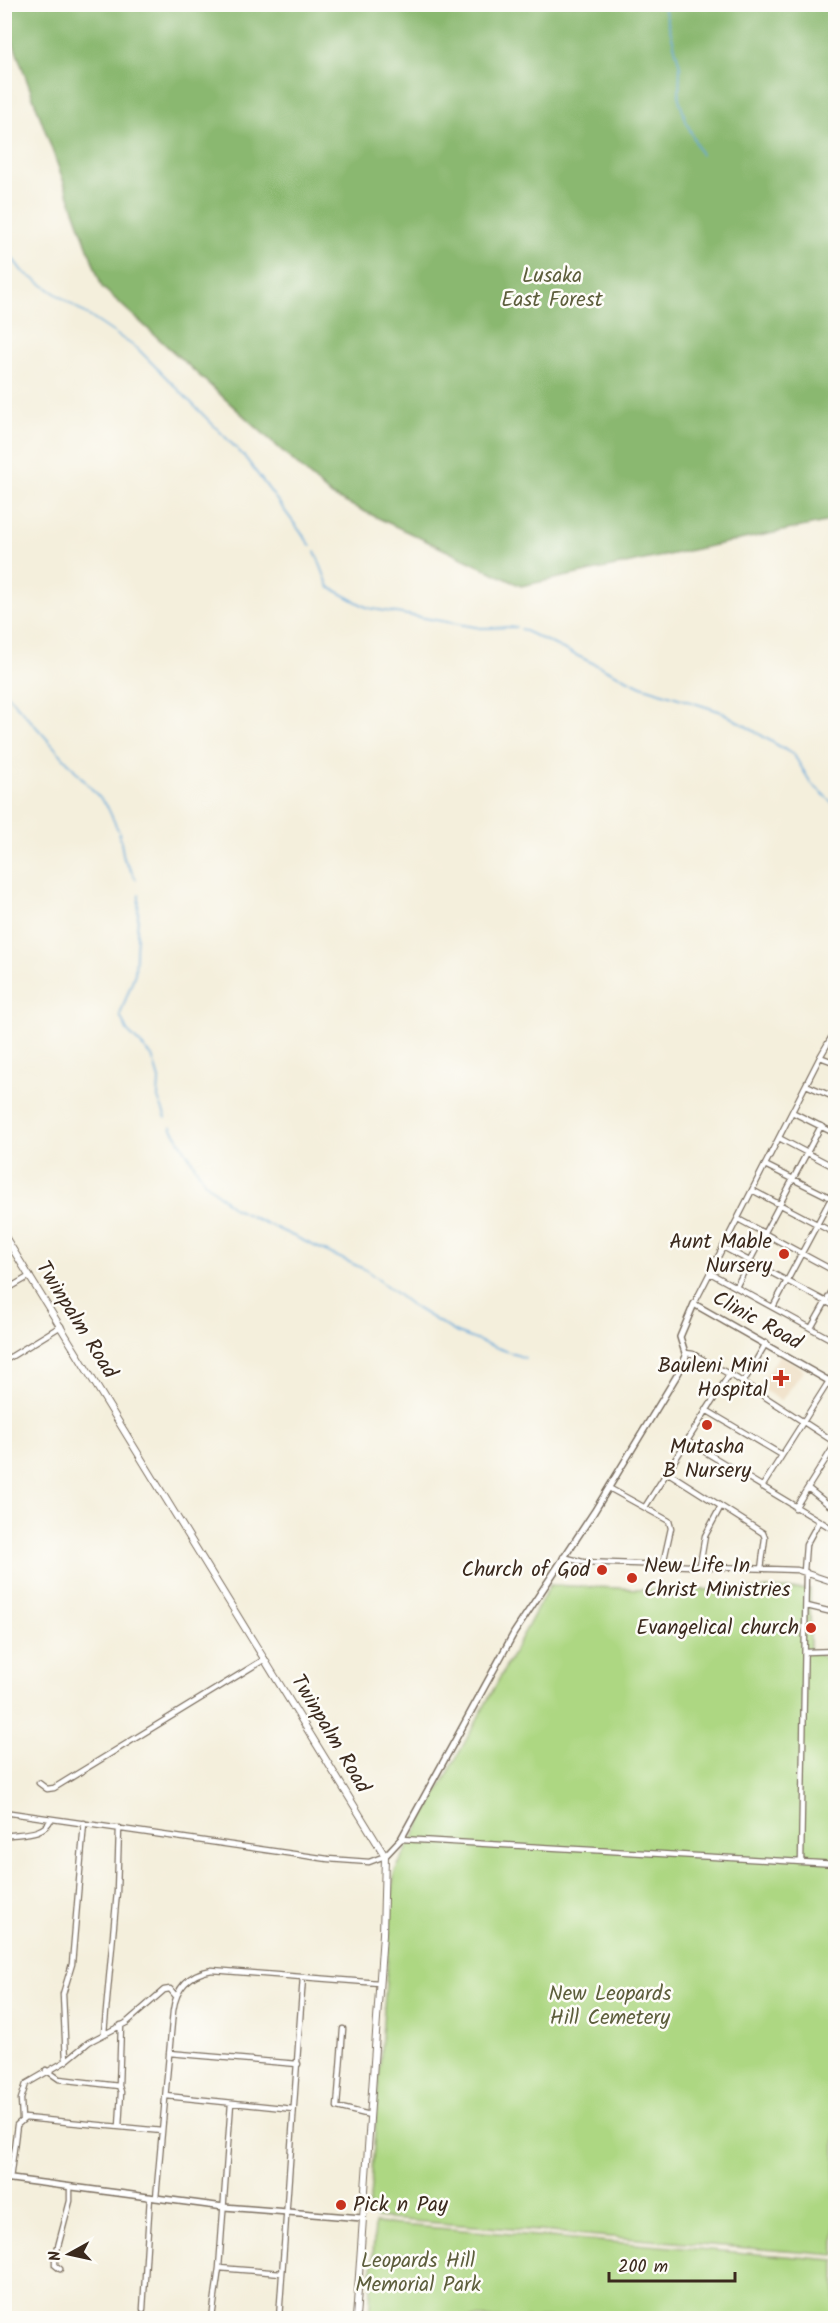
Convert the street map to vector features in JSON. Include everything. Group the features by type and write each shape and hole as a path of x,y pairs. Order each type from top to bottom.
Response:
{"main road":[{"name":"Twinpalm Road","path":"4,1234 385,1857"},
{"path":"356,2319 379,1983 385,1857"}],"street":[{"path":"4,1812 328,1859 369,1862 385,1857 401,1839 500,1657 609,1488 679,1372 686,1353 680,1337 694,1304 820,1057 833,1039"},
{"path":"820,1057 836,1063"},
{"path":"806,1085 836,1098"},
{"path":"792,1112 836,1134"},
{"path":"736,1287 821,1126"},
{"path":"779,1138 836,1168"},
{"path":"765,1166 831,1198"},
{"path":"772,1307 836,1189"},
{"path":"752,1190 836,1234"},
{"path":"738,1219 836,1272"},
{"path":"723,1247 836,1306"},
{"path":"710,1273 836,1342"},
{"path":"4,1291 30,1276"},
{"path":"811,1328 836,1284"},
{"name":"Clinic Road","path":"694,1304 836,1385"},
{"path":"4,1361 61,1326"},
{"path":"743,1383 766,1343"},
{"path":"686,1353 693,1354 743,1383 836,1443 795,1508"},
{"path":"762,1487 801,1421 836,1370"},
{"path":"645,1507 729,1375"},
{"path":"706,1410 782,1455"},
{"path":"687,1441 836,1532"},
{"path":"667,1472 764,1535 761,1569"},
{"path":"609,1488 645,1507 670,1524 663,1564"},
{"path":"809,1489 829,1505"},
{"path":"700,1565 705,1536 721,1506"},
{"path":"801,1862 801,1762 807,1606 806,1545 818,1523"},
{"path":"563,1557 583,1562 805,1571 836,1583"},
{"path":"807,1606 836,1613"},
{"path":"806,1652 836,1651"},
{"path":"39,1784 48,1789 54,1788 265,1659"},
{"path":"4,1836 41,1831 48,1826 51,1819"},
{"path":"66,2061 63,1995 72,1964 84,1823"},
{"path":"104,2033 117,1892 119,1828"},
{"path":"401,1839 836,1864"},
{"path":"142,2309 175,1995 186,1982 212,1970 379,1983"},
{"path":"279,2319 303,1977"},
{"path":"175,1995 171,1989 164,1990 122,2025 88,2042 66,2061 30,2080 24,2088 22,2119 17,2125 7,2179 224,2206 362,2218"},
{"path":"119,2127 121,2092 118,2086 122,2025"},
{"path":"343,2029 338,2107 370,2115"},
{"path":"169,2053 298,2064"},
{"path":"46,2070 59,2079 118,2086"},
{"path":"166,2096 293,2109"},
{"path":"212,2319 219,2268 231,2103"},
{"path":"22,2119 162,2131"},
{"path":"60,2269 55,2265 55,2258 70,2201 70,2187"},
{"path":"219,2268 282,2273"}],"shaded area":[{"name":"Bauleni Mini Hospital","path":"780,1354 804,1370 781,1401 759,1387"}],"green space":[{"name":"Lusaka East Forest","path":"5,4 835,5 835,520 521,586 332,496 102,287 5,20"},
{"name":"New Leopards Hill Cemetery","path":"550,1585 662,1590 810,1589 810,1650 836,1664 835,2255 376,2218 369,2212 394,1873"},
{"name":"Leopards Hill Memorial Park","path":"375,2223 835,2260 835,2318 369,2318"}],"waterway":[{"path":"663,4 680,66 679,99 701,155"},
{"path":"4,247 22,271 138,349 244,456 311,546"},
{"path":"315,551 329,587 368,608 481,628 516,627"},
{"path":"521,629 641,686 722,712 794,755 811,783 836,806"},
{"path":"4,691 107,806 119,832 124,859 136,879"},
{"path":"139,894 135,973 120,1015 127,1031 152,1056 159,1079 158,1098 166,1118"},
{"path":"171,1127 205,1182 233,1208 366,1270 411,1305 457,1333 525,1358"}],"place":[{"name":"Aunt Mable Nursery","path":"784,1254"},
{"name":"Bauleni Mini Hospital","path":"781,1378"},
{"name":"Mutasha B Nursery","path":"707,1425"},
{"name":"Church of God","path":"602,1570"},
{"name":"New Life In Christ Ministries","path":"632,1578"},
{"name":"Evangelical church","path":"811,1628"},
{"name":"Pick n Pay","path":"341,2205"}]}
